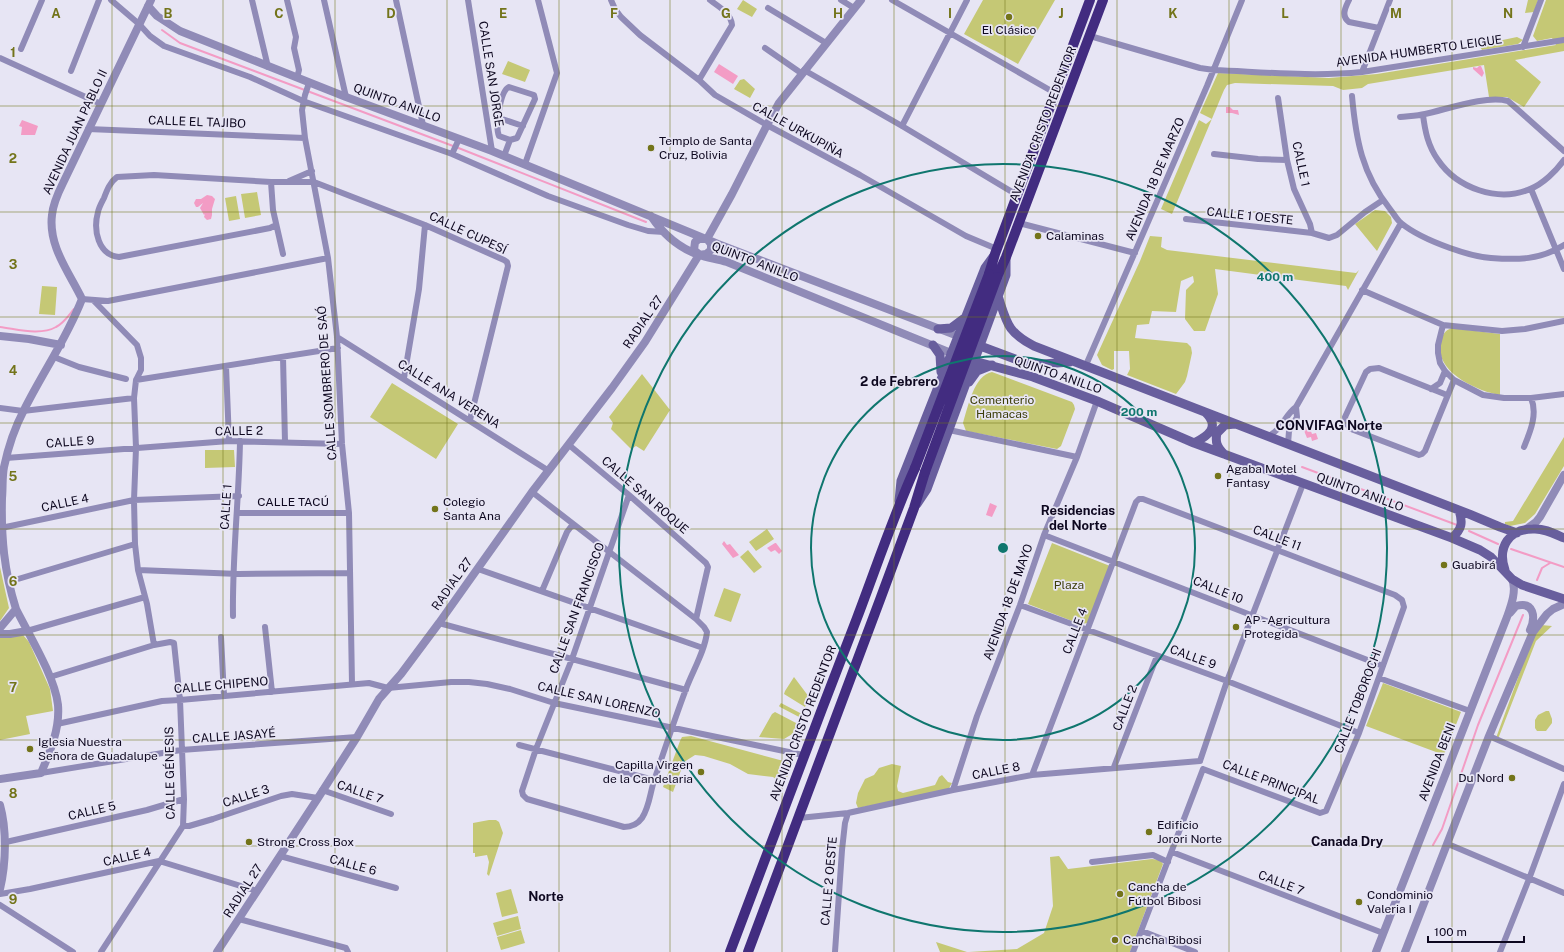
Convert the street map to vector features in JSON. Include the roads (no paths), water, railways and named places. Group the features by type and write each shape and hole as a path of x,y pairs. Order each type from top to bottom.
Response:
{"highway":[{"name":"AVENIDA CRISTO REDENTOR","path":"748,952 914,508 993,275 996,252 1090,0"},
{"name":"AVENIDA CRISTO REDENTOR","path":"730,952 803,756 858,616 899,502 915,468 993,275 1006,257 1103,0"}],"main road":[{"name":"AVENIDA CRISTO REDENTOR","path":"899,502 901,480 985,268 996,252"},
{"name":"AVENIDA CRISTO REDENTOR","path":"914,508 927,488 980,346 1006,275 1006,257"},
{"path":"998,296 1006,321 1013,333 1021,340 1076,362"},
{"path":"938,329 951,328 966,317"},
{"path":"966,317 966,334 970,337 975,337 981,333 987,324"},
{"name":"QUINTO ANILLO","path":"958,336 1023,362 1043,364 1076,362 1086,365 1500,527 1521,531 1539,529 1564,538"},
{"path":"933,345 941,358 939,384"},
{"name":"QUINTO ANILLO","path":"951,352 974,361 1033,377 1097,401 1194,443 1452,538 1480,550 1491,557 1512,579 1528,588 1564,599"},
{"path":"962,391 977,371 992,365"},
{"path":"939,384 949,370 958,368 963,376 962,391"},
{"path":"1194,443 1206,437 1210,433 1212,421 1205,412"},
{"path":"1225,454 1219,449 1216,443 1217,433 1225,426 1236,424"},
{"path":"1452,538 1458,533 1462,525 1459,510"},
{"path":"1505,571 1502,560 1503,549 1509,538 1521,531"}],"street":[{"path":"21,49 42,0"},
{"path":"71,71 99,0"},
{"path":"111,0 139,24 150,36 164,46 452,153 548,196 648,231 664,232"},
{"path":"252,0 268,67"},
{"path":"286,0 296,38 294,48 299,70 297,78"},
{"path":"324,0 346,97"},
{"path":"396,0 423,125"},
{"name":"CALLE SAN JORGE","path":"468,0 492,151"},
{"path":"525,164 558,73 538,0"},
{"name":"CALLE URKUPIÑA","path":"611,0 618,13 640,35 699,80 715,95 766,125 996,252"},
{"path":"699,80 732,25 731,19 724,10 710,0"},
{"path":"841,0 854,8"},
{"path":"699,255 694,250 695,242 699,238 706,239 732,194 766,125 779,103 860,0"},
{"path":"892,0 1055,93"},
{"path":"902,126 967,0"},
{"name":"AVENIDA 18 DE MARZO","path":"1086,365 1214,70 1242,0"},
{"path":"1348,0 1344,14 1346,20 1349,22 1379,28"},
{"path":"1362,72 1390,0"},
{"path":"1523,47 1541,0"},
{"name":"AVENIDA JUAN PABLO II","path":"82,299 55,247 51,227 52,214 55,202 88,129 139,24 148,2"},
{"name":"QUINTO ANILLO","path":"148,2 157,16 180,31 309,84 525,164 810,281 958,336"},
{"path":"768,8 826,43"},
{"name":"AVENIDA HUMBERTO LEIGUE","path":"1090,36 1200,68 1214,70 1313,74 1362,72 1564,40"},
{"path":"765,48 803,72 902,126 1017,195"},
{"path":"0,58 101,104"},
{"name":"CALLE SOMBRERO DE SAÓ","path":"309,84 302,110 305,138 328,258 338,348 342,444 349,513 352,684"},
{"path":"511,87 535,97 517,138 510,140 502,138 498,133 499,118 500,100 506,88 511,87"},
{"path":"1352,96 1360,154 1369,175 1383,200 1401,223 1436,244 1478,257 1524,259 1542,256 1564,245"},
{"name":"CALLE 1","path":"1278,98 1287,160 1294,189 1310,224 1312,233"},
{"path":"1400,117 1423,115 1472,103 1502,99 1508,101 1564,151"},
{"path":"1423,115 1426,136 1431,150 1438,161 1447,171 1474,189 1505,194 1520,193 1531,189 1559,168 1564,160"},
{"path":"499,118 523,126"},
{"name":"CALLE EL TAJIBO","path":"88,129 305,138"},
{"path":"452,153 458,140"},
{"path":"504,156 510,140"},
{"path":"1214,154 1258,159 1287,160"},
{"path":"287,182 312,171"},
{"path":"276,225 270,228 119,258 108,254 104,250 96,231 98,212 112,180 117,177 154,175 271,182 314,182"},
{"path":"271,182 276,225 283,254"},
{"name":"CALLE CUPESÍ","path":"314,182 425,225 507,262 508,266 470,420"},
{"path":"1531,189 1564,269"},
{"name":"CALLE 1 OESTE","path":"1186,219 1312,233 1329,238 1337,235 1365,212 1383,200"},
{"name":"QUINTO ANILLO","path":"651,216 671,239 699,255 714,258 739,267 951,352"},
{"path":"1019,223 1135,253"},
{"path":"1268,436 1278,430 1289,413 1296,407 1401,223"},
{"path":"404,378 419,289 425,225"},
{"name":"RADIAL 27","path":"217,952 357,737 379,699 439,623 532,492 569,445 645,342 699,255 706,254 711,250 711,244 706,239"},
{"path":"0,779 41,773 52,748 57,724 58,705 50,677 16,609 8,582 2,555 2,469 23,411 61,345 82,299 108,301 328,258"},
{"path":"1362,290 1443,325 1502,330 1526,330 1564,321"},
{"path":"50,677 154,645 134,544 136,448 134,398 136,380 141,370 141,358 137,345 94,301"},
{"path":"1443,325 1438,345 1440,362 1445,371 1454,380 1483,396 1531,398 1564,394"},
{"path":"0,336 30,339 61,345"},
{"name":"CALLE ANA VERENA","path":"337,337 549,470"},
{"path":"136,380 338,348"},
{"path":"54,357 79,367 126,379"},
{"path":"284,357 285,442"},
{"path":"226,366 229,441"},
{"path":"1447,396 1379,368 1370,369 1366,372 1345,417 1346,423 1351,429 1419,455 1422,454 1425,451 1454,380"},
{"path":"1431,389 1440,382 1445,371"},
{"path":"0,408 23,411 134,398"},
{"path":"1524,447 1530,430 1534,410 1531,398"},
{"name":"AVENIDA 18 DE MAYO","path":"953,790 977,716 1020,604 1044,535 1077,457 1097,401"},
{"path":"1288,444 1289,431 1297,417 1296,407"},
{"path":"949,430 1077,457"},
{"name":"CALLE 2","path":"136,448 229,441 342,444"},
{"name":"CALLE 1","path":"233,616 236,574 240,441"},
{"name":"CALLE SAN ROQUE","path":"569,445 706,562 708,571 696,619"},
{"name":"CALLE 9","path":"6,458 136,448"},
{"path":"1521,531 1536,522 1564,475"},
{"path":"1133,952 1203,769 1200,761 1227,680 1303,484"},
{"path":"518,744 654,780 686,690 703,648 707,632 704,626 696,619 532,492"},
{"name":"CALLE SAN FRANCISCO","path":"629,495 572,658 536,749 523,788 523,795 527,799 624,828 636,824 642,819 650,798 654,780"},
{"path":"134,500 239,496"},
{"name":"CALLE 4","path":"1032,775 1136,502 1139,499 1143,499"},
{"name":"CALLE 11","path":"1143,499 1395,595 1402,600"},
{"name":"CALLE 4","path":"1,528 134,500"},
{"path":"1543,511 1542,523 1544,528 1549,532"},
{"name":"CALLE TACÚ","path":"237,513 349,513"},
{"path":"542,591 567,532 574,524"},
{"name":"CALLE 10","path":"1044,535 1383,666"},
{"path":"8,582 134,544"},
{"path":"478,569 703,648"},
{"path":"138,570 236,574 350,573"},
{"name":"AVENIDA BENI","path":"1376,952 1507,617 1514,592 1514,584 1512,579"},
{"path":"0,634 27,631 145,597"},
{"name":"CALLE TOBOROCHI","path":"1328,808 1359,733 1404,608 1402,600"},
{"name":"CALLE 9","path":"1020,604 1157,656 1227,680 1359,733"},
{"path":"1405,952 1508,689 1536,628 1547,614 1553,609 1564,604"},
{"path":"1507,617 1514,607 1518,605 1528,607 1533,613 1532,627 1514,668 1508,689"},
{"path":"0,628 16,609"},
{"path":"439,623 686,690"},
{"path":"265,627 272,692"},
{"path":"221,637 224,696"},
{"name":"CALLE GÉNESIS","path":"101,952 182,826 184,799 180,700 174,643 154,645"},
{"name":"CALLE 2","path":"1114,767 1157,656"},
{"path":"1379,678 1470,711"},
{"name":"CALLE SAN LORENZO","path":"388,688 451,682 469,682 510,689 554,703 803,756"},
{"name":"CALLE CHIPENO","path":"57,724 162,702 180,700 369,683 388,688"},
{"path":"1489,736 1564,769"},
{"name":"CALLE JASAYÉ","path":"41,773 181,750 357,737"},
{"name":"CALLE 8","path":"799,818 848,813 953,790 1032,775 1200,761"},
{"name":"CALLE PRINCIPAL","path":"1203,769 1320,813 1326,811 1328,808"},
{"path":"1500,952 1564,784"},
{"name":"CALLE 3","path":"182,826 189,826 213,819 281,796 292,794 320,794"},
{"name":"CALLE 7","path":"320,794 391,814"},
{"name":"CALLE 5","path":"6,842 148,810 184,799"},
{"path":"0,805 6,842 2,855 4,868 0,890"},
{"name":"CALLE 2 OESTE","path":"835,952 842,850 845,823 848,813"},
{"path":"1448,844 1564,893"},
{"name":"CALLE 7","path":"1172,852 1383,933"},
{"path":"1092,862 1153,855 1168,862"},
{"name":"CALLE 6","path":"280,856 396,888"},
{"name":"CALLE 4","path":"0,894 30,889 159,861 257,891"},
{"path":"0,905 73,952"},
{"path":"239,919 346,948 347,951"},
{"path":"1142,931 1195,952"}],"waterway":[{"path":"162,30 180,43 461,149 646,222"},
{"path":"0,327 28,331 50,330 66,319 74,309"},
{"path":"1302,467 1457,525"},
{"path":"1469,531 1498,544"},
{"path":"1511,549 1564,567"},
{"path":"1537,580 1542,568 1550,563"},
{"path":"1433,845 1442,829 1478,725 1523,615"}],"place":[{"name":"El Clásico","path":"1009,17"},
{"name":"Templo de Santa Cruz, Bolivia","path":"651,148"},
{"name":"Calaminas","path":"1038,236"},
{"name":"Agaba Motel Fantasy","path":"1218,476"},
{"name":"Colegio Santa Ana","path":"435,509"},
{"name":"Guabirá","path":"1444,565"},
{"name":"AP - Agricultura Protegida","path":"1236,627"},
{"name":"Iglesia Nuestra Señora de Guadalupe","path":"30,749"},
{"name":"Capilla Virgen de la Candelaria","path":"701,772"},
{"name":"Du Nord","path":"1512,778"},
{"name":"Edificio Jorori Norte","path":"1149,832"},
{"name":"Strong Cross Box","path":"249,842"},
{"name":"Cancha de Fútbol Bibosi","path":"1120,894"},
{"name":"Condominio Valeria I","path":"1359,902"},
{"name":"Cancha Bibosi","path":"1115,940"}],"district":[{"name":"2 de Febrero","path":"899,381"},
{"name":"CONVIFAG Norte","path":"1329,425"},
{"name":"Residencias del Norte","path":"1078,518"},
{"name":"Canada Dry","path":"1347,841"},
{"name":"Norte","path":"546,896"}],"park label":[{"name":"Cementerio Hamacas","path":"1002,407"},
{"name":"Plaza","path":"1069,585"}]}
